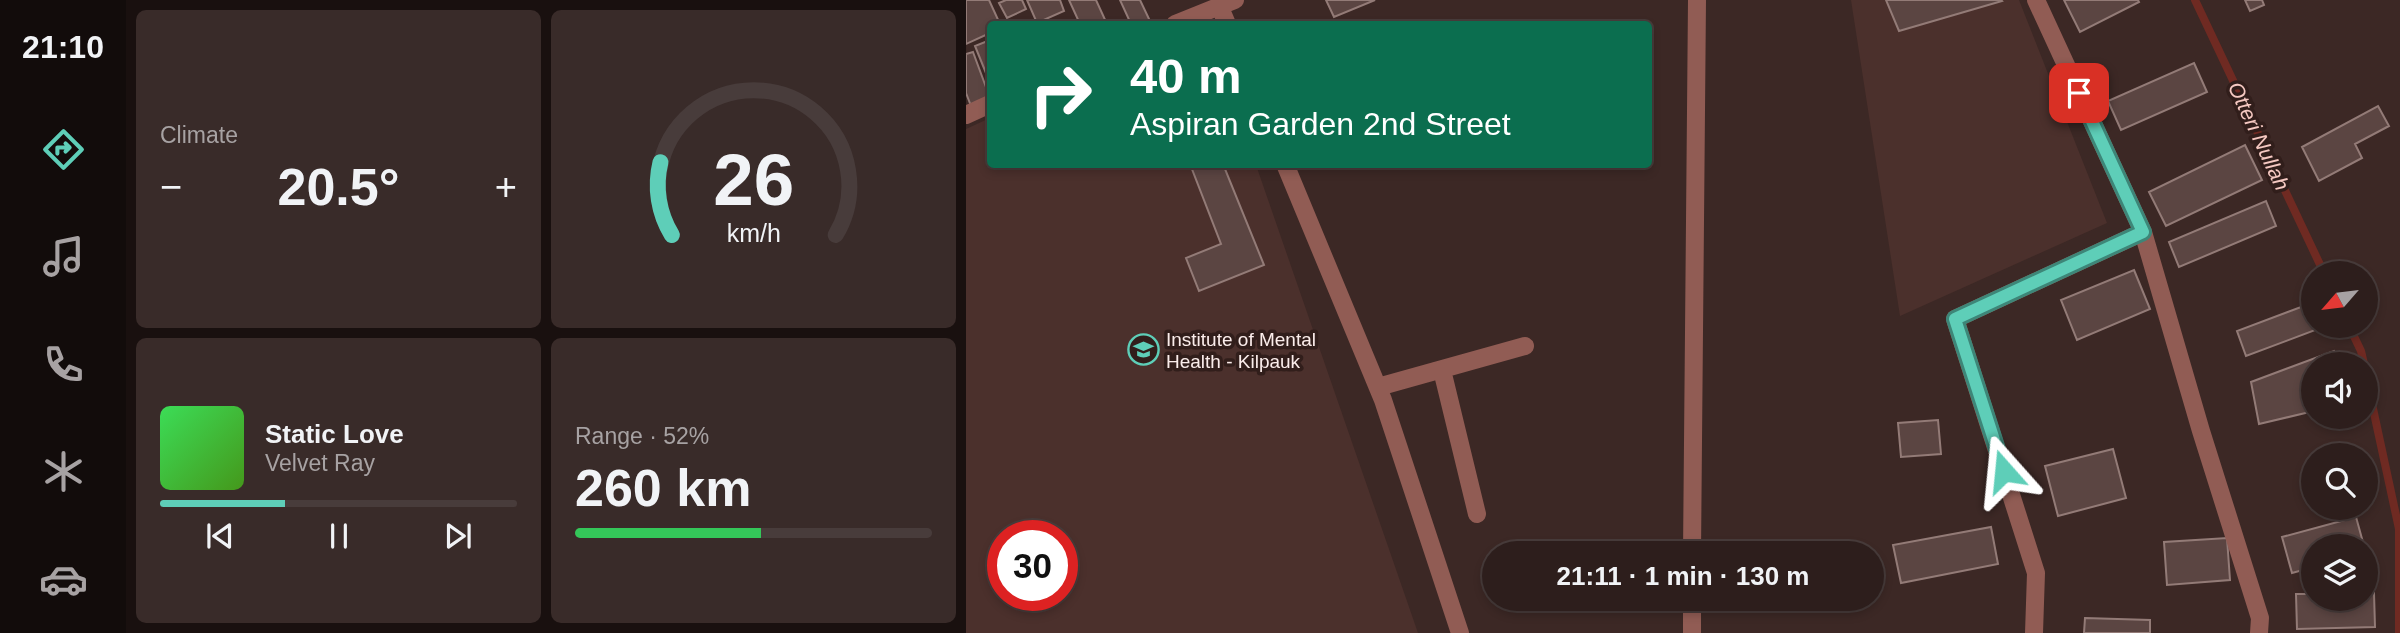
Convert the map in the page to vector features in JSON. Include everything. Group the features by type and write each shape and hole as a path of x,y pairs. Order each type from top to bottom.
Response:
{"street":[{"path":"1692,541 1697,0"},
{"path":"2036,0 2143,232 2200,431 2260,618 2259,633"},
{"path":"1182,21 1227,3 1227,21"},
{"path":"966,115 987,105"},
{"path":"1287,168 1378,387 1460,633"},
{"path":"2034,633 2036,573 1955,319 2143,232"},
{"path":"1378,387 1525,346"},
{"path":"1442,370 1477,514"},
{"path":"1692,611 1692,633"}],"shaded area":[{"path":"1851,0 2019,0 2107,223 1900,316"},
{"name":"Institute of Mental Health - Kilpauk","path":"987,119 987,168 1257,168 1418,633 966,633 966,129"}],"building":[{"path":"966,0 989,0 999,21 987,21 987,34 966,44"},
{"path":"1022,0 1026,9 1007,18 999,3"},
{"path":"1027,0 1060,0 1064,11 1036,21"},
{"path":"1069,0 1096,0 1106,21 1079,21"},
{"path":"1120,0 1140,0 1150,21 1130,21"},
{"path":"1326,0 1375,0 1334,17"},
{"path":"1886,0 2001,0 2002,1 1899,31"},
{"path":"2064,0 2138,0 2139,2 2080,32"},
{"path":"2245,0 2262,0 2264,5 2250,11"},
{"path":"987,41 987,76 975,46"},
{"path":"973,52 987,90 987,99 971,106 966,93 966,54"},
{"path":"2194,63 2207,92 2121,130 2108,101"},
{"path":"2378,106 2389,126 2355,144 2362,158 2319,181 2302,147"},
{"path":"2245,145 2262,180 2166,226 2149,192"},
{"path":"1192,168 1225,168 1264,265 1199,291 1186,258 1221,244"},
{"path":"2266,201 2276,226 2179,267 2169,242"},
{"path":"2134,270 2150,309 2077,340 2061,300"},
{"path":"2301,307 2301,335 2246,356 2237,331"},
{"path":"2301,363 2301,414 2259,424 2251,382"},
{"path":"1938,420 1941,454 1901,457 1898,423"},
{"path":"2113,449 2126,498 2058,516 2045,466"},
{"path":"2345,520 2357,520 2361,534 2301,534 2301,571 2292,573 2282,537"},
{"path":"1991,527 1998,564 1901,583 1893,545"},
{"path":"2227,538 2230,580 2167,585 2164,542"},
{"path":"2296,594 2301,594 2301,611 2375,611 2375,627 2297,629"},
{"path":"2085,618 2150,620 2150,633 2084,633"}],"waterway":[{"name":"Otteri Nullah","path":"2195,0 2318,261"},
{"name":"Otteri Nullah","path":"2355,338 2361,352"},
{"name":"Otteri Nullah","path":"2377,429 2399,529 2399,633"}],"place":[{"name":"Institute of Mental Health - Kilpauk","path":"1143,350"}],"route":[{"path":"2004,471 1955,319 2143,232 2079,93"}]}
